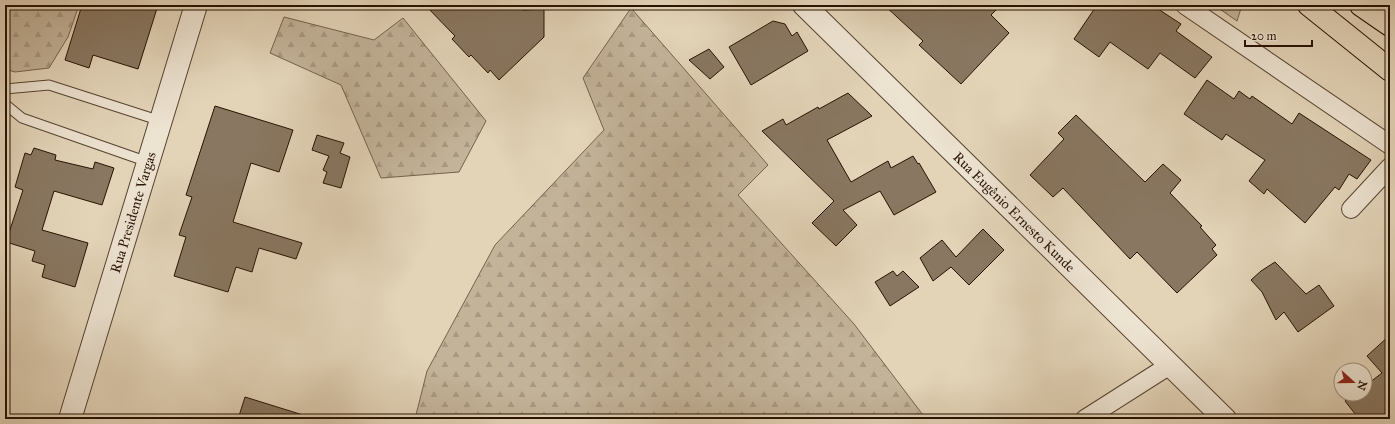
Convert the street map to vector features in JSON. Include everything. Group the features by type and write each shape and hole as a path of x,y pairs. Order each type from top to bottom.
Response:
{"highway":[{"path":"1309,5 1390,70"},
{"path":"1362,5 1390,25"}],"street":[{"name":"Rua Presidente Vargas","path":"70,419 196,5"},
{"name":"Rua Eugênio Ernesto Kunde","path":"804,5 1225,419"},
{"path":"1185,5 1390,145"},
{"path":"1352,209 1390,167"},
{"path":"1085,419 1170,365"}],"lane":[{"path":"5,89 49,85 161,121"},
{"path":"5,104 22,118 148,162"}],"green space":[{"path":"5,5 79,5 68,37 49,68 15,72 5,69"},
{"path":"1214,5 1242,5 1237,21"},
{"path":"631,8 768,165 738,195 854,324 926,419 415,419 427,371 495,245 604,130 583,78"},
{"path":"284,17 374,40 403,18 486,121 459,172 381,178 341,85 270,53"}],"building":[{"path":"82,5 158,5 138,69 93,55 89,68 65,60"},
{"path":"425,5 519,5 523,10 544,9 544,37 499,80 490,70 488,73 471,55 469,57 452,39 455,36"},
{"path":"884,5 1001,5 991,15 1009,33 961,84 919,45 923,41"},
{"path":"1097,5 1152,5 1181,24 1176,31 1212,57 1195,78 1160,53 1148,69 1110,42 1099,57 1074,39"},
{"path":"773,21 785,24 792,36 797,32 808,51 751,85 729,47"},
{"path":"709,49 724,67 710,79 689,60"},
{"path":"1207,80 1234,99 1239,91 1250,99 1252,96 1292,124 1299,113 1371,160 1357,179 1349,174 1339,190 1335,187 1305,223 1267,189 1264,194 1249,181 1265,160 1226,134 1222,140 1184,114"},
{"path":"848,93 872,116 827,140 851,182 888,161 891,168 913,156 918,164 919,163 936,192 894,215 880,191 843,210 857,225 836,246 812,223 834,201 762,131 783,119 786,125 818,107 819,109"},
{"path":"215,106 293,130 279,172 251,163 233,222 302,243 296,259 259,248 252,272 236,267 228,292 174,276 186,237 179,235 192,197 186,195"},
{"path":"1076,115 1145,182 1163,164 1181,180 1170,193 1202,226 1200,227 1216,245 1212,249 1217,255 1177,293 1137,252 1130,259 1063,188 1053,197 1030,175 1064,139 1058,133"},
{"path":"317,135 344,143 340,153 350,157 341,188 323,183 327,172 323,170 329,156 312,150"},
{"path":"34,148 56,155 55,160 93,169 95,162 114,168 102,205 54,191 42,230 88,243 75,287 42,277 45,265 32,261 35,251 6,242 23,190 15,187 25,153 31,155"},
{"path":"983,229 1004,250 969,285 951,267 933,281 920,258 942,240 956,257"},
{"path":"1275,262 1306,294 1319,285 1334,306 1298,332 1284,312 1276,320 1262,292 1251,280"},
{"path":"893,271 897,276 903,271 919,287 890,306 875,282"},
{"path":"1390,335 1390,419 1359,419 1346,402 1373,402 1373,380 1382,373 1367,356"},
{"path":"245,397 303,415 302,419 238,419"}]}
